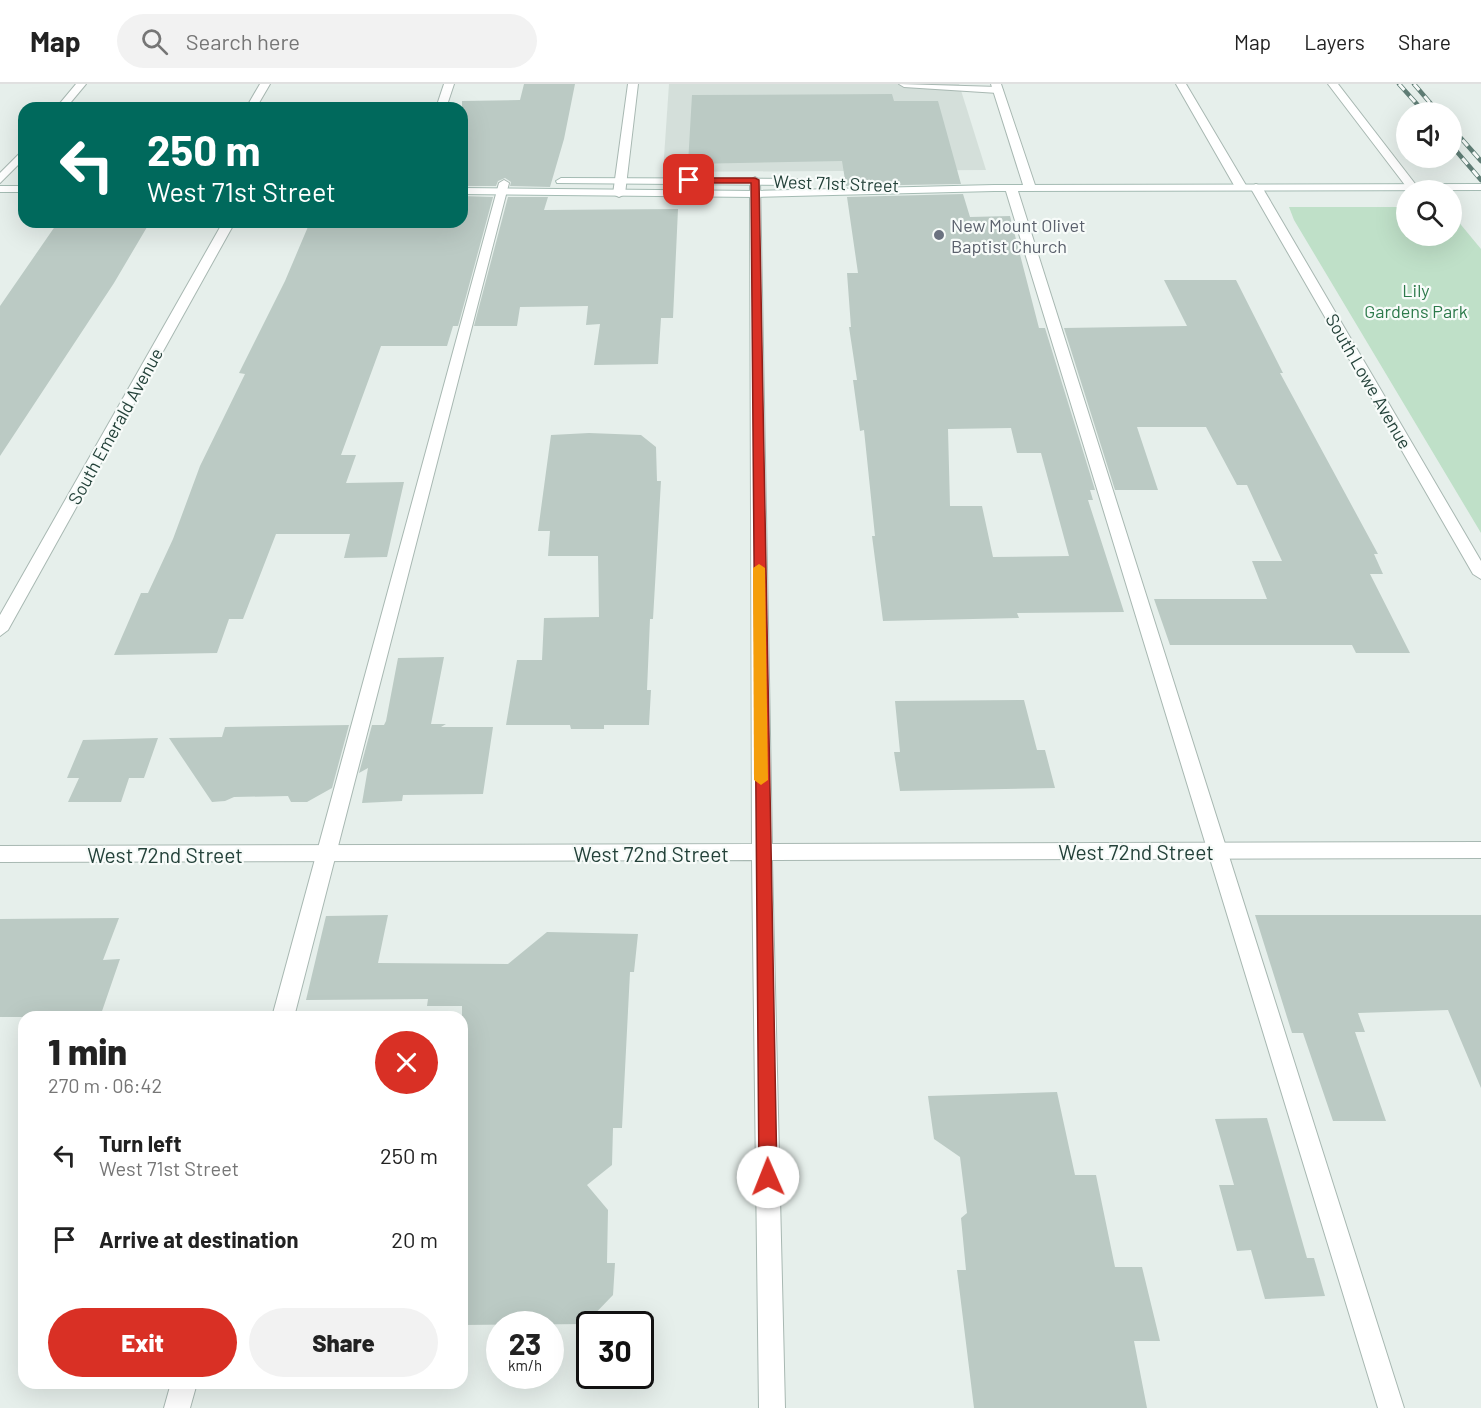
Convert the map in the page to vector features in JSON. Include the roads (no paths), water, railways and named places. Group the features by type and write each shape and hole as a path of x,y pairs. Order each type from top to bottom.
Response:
{"street":[{"path":"66,102 81,84"},
{"path":"254,102 265,84"},
{"path":"443,102 449,84"},
{"path":"619,194 633,84"},
{"path":"904,84 997,87 1030,188"},
{"path":"1181,84 1241,187"},
{"path":"1333,84 1407,180"},
{"path":"0,180 18,159"},
{"name":"West 71st Street","path":"468,191 621,180 755,187 1396,187"},
{"name":"West 71st Street","path":"468,185 619,194 755,187"},
{"path":"755,187 762,853 772,1408"},
{"name":"South Lowe Avenue","path":"1256,187 1481,574"},
{"name":"West 71st Street","path":"1462,187 1481,187"},
{"path":"285,1011 503,188"},
{"path":"1002,188 1217,851 1391,1408"},
{"path":"0,189 18,189"},
{"name":"South Emerald Avenue","path":"0,630 227,228"},
{"name":"West 72nd Street","path":"0,854 1481,850"},
{"path":"177,1408 182,1389"}],"railway":[{"path":"1399,84 1415,102"},
{"path":"1414,84 1429,102"},
{"path":"1462,139 1481,161"},
{"path":"1462,158 1481,180"}],"place":[{"name":"New Mount Olivet Baptist Church","path":"939,235"}],"park label":[{"name":"Lily Gardens Park","path":"1416,300"}]}
